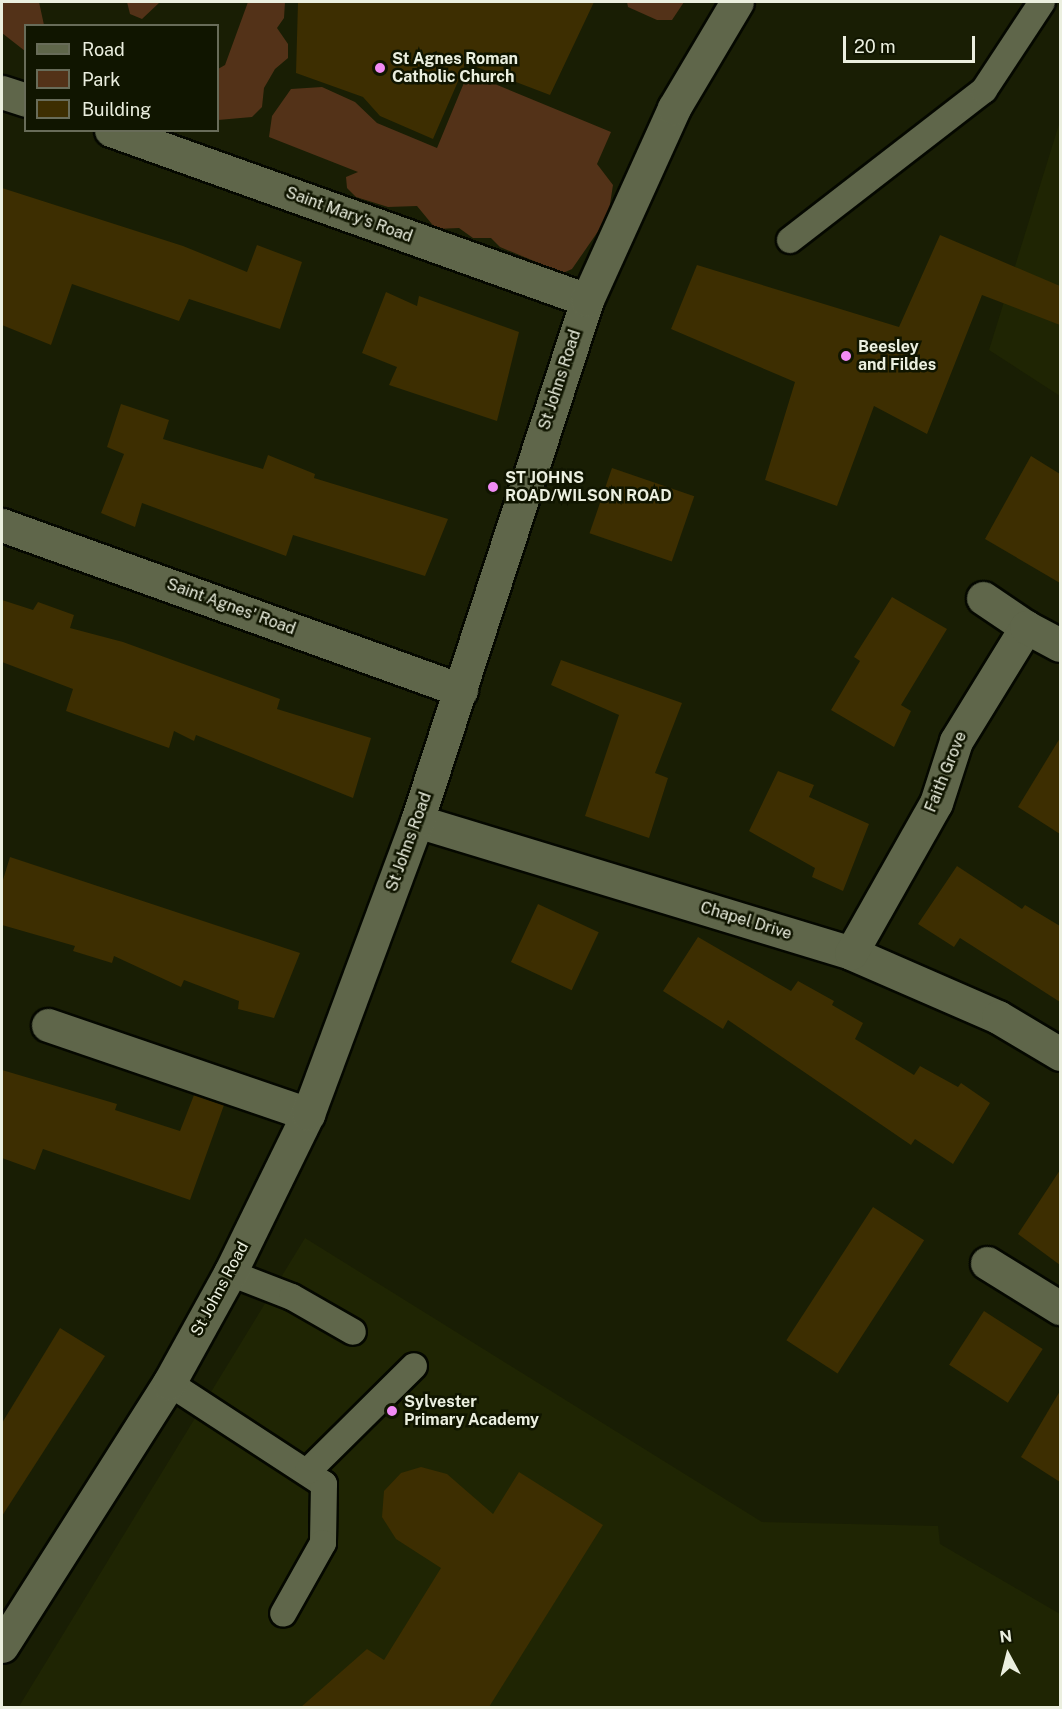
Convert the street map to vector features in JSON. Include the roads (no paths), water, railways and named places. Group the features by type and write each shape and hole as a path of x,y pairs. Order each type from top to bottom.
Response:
{"street":[{"name":"St Johns Road","path":"2,1646 169,1383 230,1273 308,1114 417,821 586,300 674,108 737,2"},
{"path":"2,92 24,99"},
{"name":"Saint Mary's Road","path":"117,132 586,300"},
{"name":"Saint Agnes' Road","path":"2,525 461,690"},
{"path":"983,598 1026,627 1060,645"},
{"name":"Faith Grove","path":"851,953 936,803 956,741 1026,627"},
{"name":"Chapel Drive","path":"417,821 851,953 998,1017 1060,1054"},
{"path":"48,1024 308,1114"},
{"path":"987,1263 1060,1308"}],"lane":[{"path":"790,240 984,90 1042,2"},
{"path":"230,1273 292,1297 353,1332"},
{"path":"309,1471 414,1366"},
{"path":"169,1383 309,1471 324,1484 323,1543 283,1614"}],"place":[{"name":"St Agnes Roman Catholic Church","path":"380,68"},
{"name":"Beesley and Fildes","path":"846,356"},
{"name":"ST JOHNS ROAD/WILSON ROAD","path":"493,487"},
{"name":"Sylvester Primary Academy","path":"392,1411"}]}
